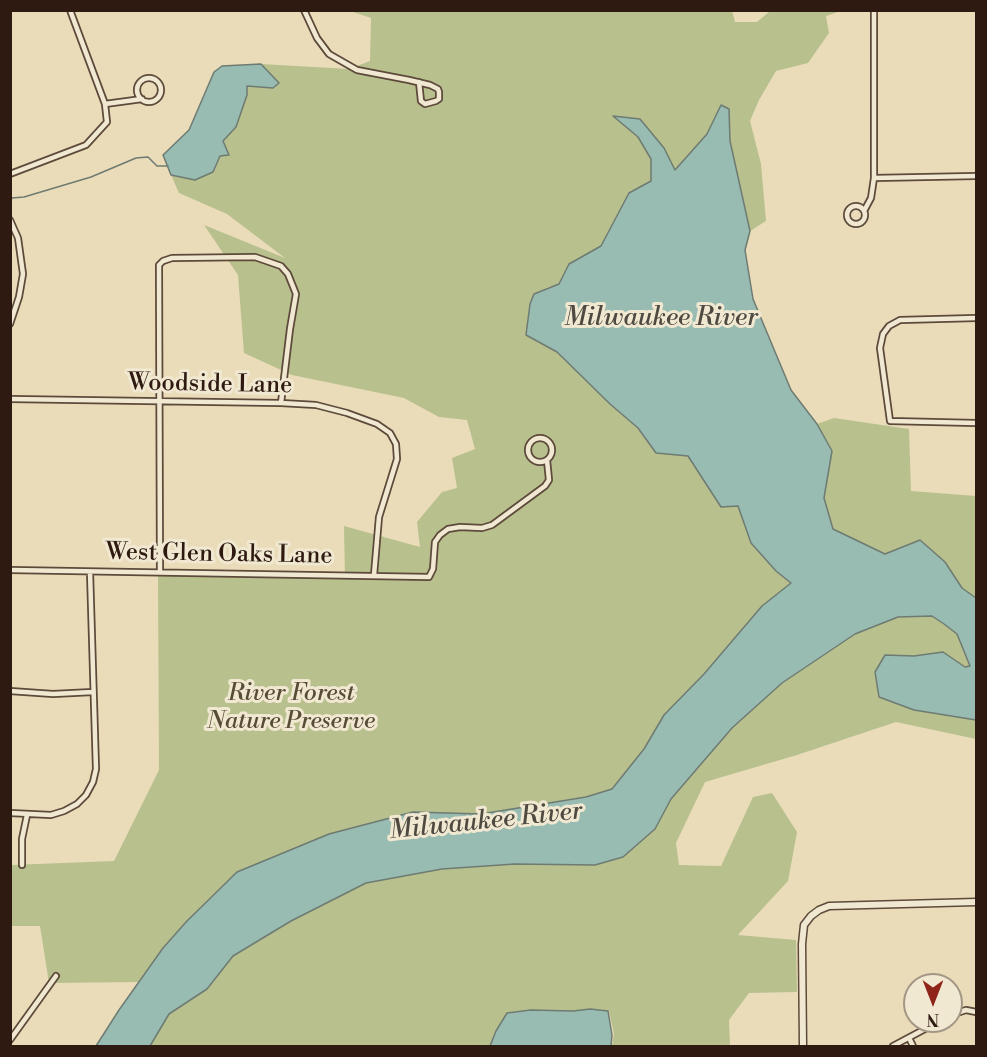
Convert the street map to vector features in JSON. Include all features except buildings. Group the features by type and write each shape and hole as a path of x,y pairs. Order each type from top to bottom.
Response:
{"street":[{"path":"10,174 86,145 107,122 105,104 70,10"},
{"path":"304,10 317,38 328,54 357,70 419,82 438,89 439,99 425,104 421,101 418,92 419,82"},
{"path":"864,211 857,206 851,207 847,211 848,220 856,224 865,217 864,211 871,198 874,178 874,10"},
{"path":"105,104 142,99 150,101 159,96 161,86 156,80 148,78 141,81 137,88 142,99"},
{"path":"874,178 976,176"},
{"path":"10,220 18,238 23,274 19,297 10,324"},
{"path":"160,572 159,265 163,261 172,258 255,257 281,266 288,274 296,294 281,403"},
{"path":"976,318 900,320 889,326 883,334 880,348 890,421 976,423"},
{"name":"Woodside Lane","path":"10,399 281,403 330,408 363,417 390,434 396,444 397,459 379,517 374,575"},
{"path":"543,438 550,442 552,454 547,460 535,461 529,456 529,444 535,439 543,438"},
{"name":"West Glen Oaks Lane","path":"10,570 426,577 433,573 433,550 440,535 448,529 460,526 482,528 492,525 545,486 549,480 547,460"},
{"path":"10,813 51,815 58,813 77,804 86,795 93,782 96,769 90,572"},
{"path":"10,691 53,694 93,692"},
{"path":"22,865 22,839 27,815"},
{"path":"803,1047 802,944 804,925 811,916 829,906 976,902"},
{"path":"10,1040 56,976"},
{"path":"893,1047 918,1033"},
{"path":"909,1038 913,1047"}],"green space":[{"name":"River Forest Nature Preserve","path":"732,10 735,22 757,22 770,11 841,11 826,16 829,33 808,63 776,71 750,121 761,164 766,221 750,231 730,141 729,109 721,105 707,134 675,171 664,148 614,117 638,137 651,159 651,181 629,193 601,246 569,264 559,284 546,288 526,335 557,352 638,428 656,453 688,456 721,507 738,506 751,543 776,571 791,583 762,606 704,674 664,715 644,749 612,790 586,797 481,814 413,812 329,834 237,872 187,921 163,948 138,982 49,983 40,926 11,926 11,865 114,861 159,770 158,575 345,578 344,526 420,547 417,522 442,492 457,488 452,458 475,449 467,420 439,417 404,398 292,375 244,353 238,275 204,225 285,258 227,214 179,193 171,175 195,180 213,172 223,141 236,127 247,86 273,88 279,83 261,64 349,69 370,61 371,18 350,11"},
{"path":"834,418 909,429 911,491 976,496 976,598 962,588 945,562 895,549 885,554 833,529 824,498 832,451 817,424"},
{"path":"932,616 957,634 970,666 965,667 943,652 914,656 885,655 875,672 879,697 914,710 976,720 976,739 896,722 797,755 705,782 676,843 679,865 721,866 753,797 772,793 797,832 788,881 738,935 796,940 797,992 749,993 729,1020 730,1046 612,1046 614,1034 609,1011 590,1009 531,1010 496,1031 490,1046 150,1046 169,1014 207,989 233,956 291,921 366,883 442,869 515,864 595,865 655,829 671,799 732,728 782,683 855,634 898,617"}],"water":[{"path":"261,64 279,83 273,88 247,86 247,95 236,127 223,141 229,155 220,156 213,172 195,180 171,175 163,155 189,130 214,72 222,66"},
{"name":"Milwaukee River","path":"721,105 729,109 730,141 750,231 745,250 753,299 791,390 817,424 832,451 824,498 833,529 885,554 920,540 945,562 962,588 976,598 976,720 914,710 879,697 875,672 885,655 914,656 943,652 965,667 970,666 957,634 944,624 932,616 898,617 855,634 782,683 732,728 671,799 655,829 623,857 595,865 515,864 442,869 366,883 291,921 233,956 207,989 169,1014 150,1046 96,1046 163,948 237,872 329,834 413,812 481,814 586,797 612,789 644,749 664,715 704,674 762,606 791,583 776,571 751,543 738,506 721,507 688,456 656,453 638,428 557,352 526,335 530,304 534,294 559,284 569,264 601,246 629,193 651,181 651,159 638,137 613,116 640,119 664,148 675,170 707,134"},
{"path":"531,1010 608,1011 612,1035 611,1046 490,1046 507,1013"}],"waterway":[{"path":"10,201 12,198 24,197 91,177 136,158 148,157 157,166 168,166"}]}
